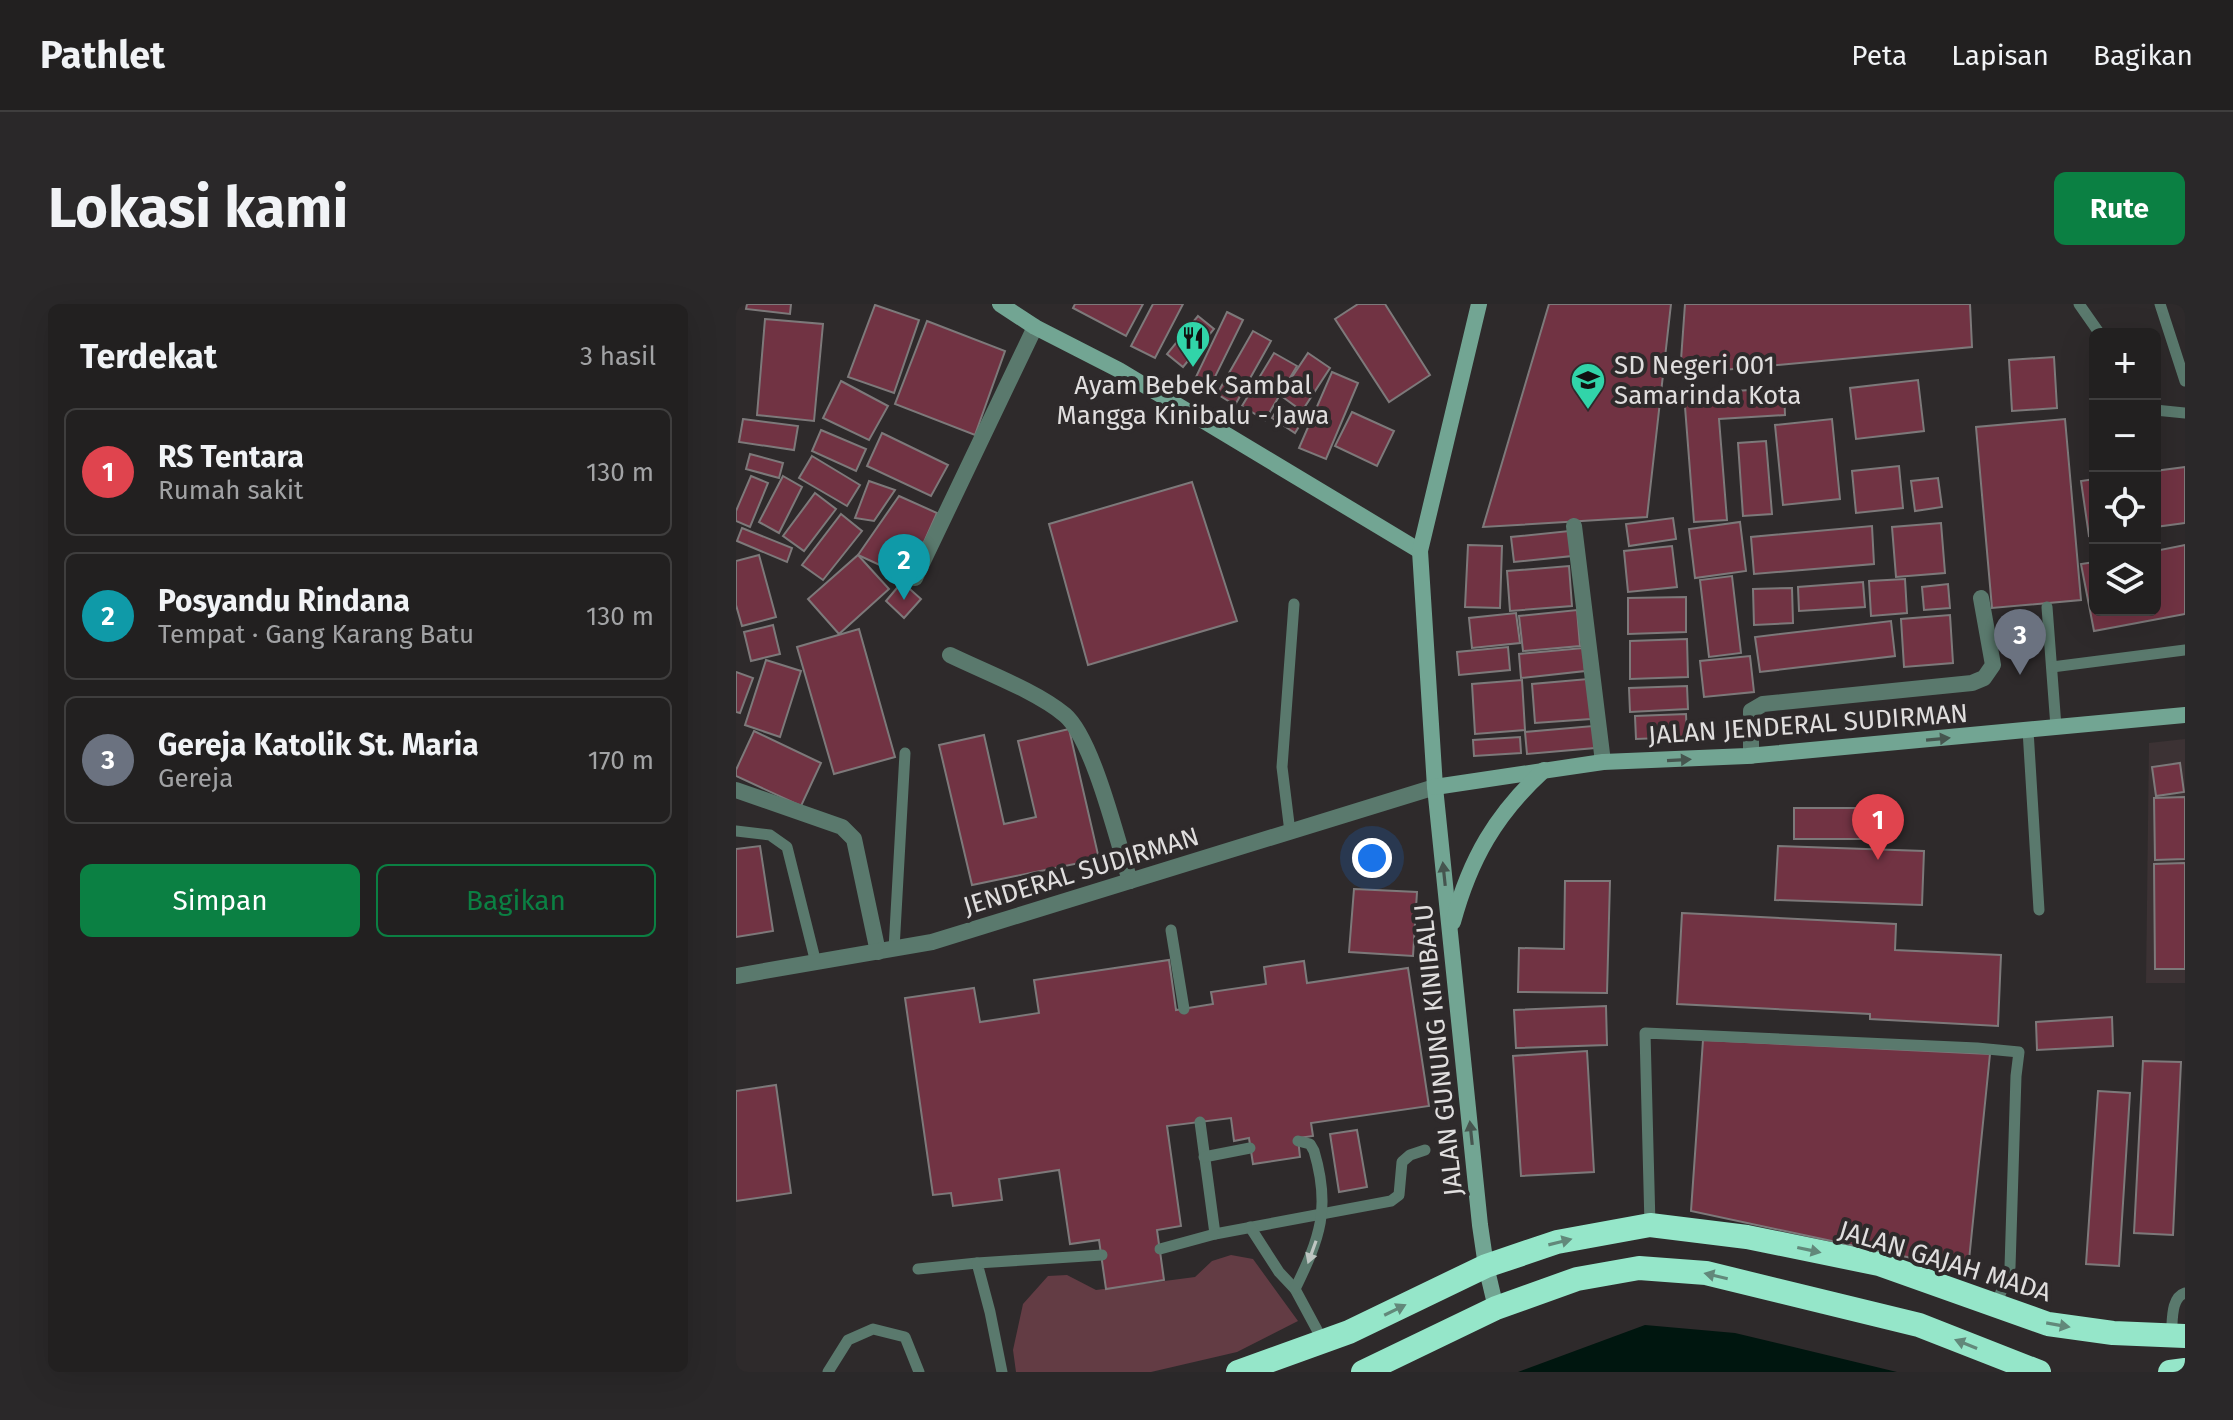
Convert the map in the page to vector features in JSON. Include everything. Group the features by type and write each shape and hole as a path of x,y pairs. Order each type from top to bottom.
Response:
{"highway":[{"name":"JALAN GAJAH MADA","path":"1238,1372 1349,1332 1486,1266 1557,1242 1650,1225 1747,1237 1879,1264 2048,1324 2113,1333 2178,1337"},
{"path":"1363,1372 1496,1308 1577,1279 1639,1268 1706,1273 1919,1325 2039,1372"},
{"path":"2170,1372 2185,1370"}],"street":[{"path":"1000,304 1035,327 1119,370 1420,551"},
{"name":"JALAN GUNUNG KINIBALU","path":"1479,304 1420,551 1435,787 1486,1266 1496,1308"},
{"path":"915,578 1035,327"},
{"path":"1574,526 1603,762"},
{"path":"1751,756 1751,711 1763,704 1972,683 1984,678 1993,665 1981,598"},
{"path":"950,655 1023,690 1066,716 1083,737 1130,881"},
{"name":"JALAN JENDERAL SUDIRMAN","path":"1435,787 1603,762 1751,756 2185,715"},
{"path":"1450,931 1464,883 1495,823 1518,794 1544,770"},
{"name":"JENDERAL SUDIRMAN","path":"736,976 932,942 1435,787"},
{"path":"736,790 842,827 854,839 886,951"}],"lane":[{"path":"2079,304 2096,328"},
{"path":"2160,304 2185,381"},
{"path":"2161,411 2185,413"},
{"path":"1290,832 1282,767 1294,604"},
{"path":"2047,607 2056,727"},
{"path":"2052,667 2185,650"},
{"path":"2028,730 2039,910"},
{"path":"886,951 905,753"},
{"path":"736,831 770,835 787,847 816,963"},
{"path":"1171,930 1184,1009"},
{"path":"1650,1225 1645,1033 2019,1052 2010,1267 1996,1306"},
{"path":"1200,1122 1215,1234"},
{"path":"1295,1289 1313,1253 1324,1212 1314,1151 1310,1144 1298,1141"},
{"path":"1204,1157 1250,1148"},
{"path":"1160,1249 1215,1234 1391,1201 1399,1195 1402,1162 1410,1155 1425,1150"},
{"path":"1250,1227 1272,1263 1295,1289 1324,1341"},
{"path":"918,1269 1102,1255"},
{"path":"977,1263 1002,1372"},
{"path":"2178,1337 2175,1300 2185,1293"},
{"path":"828,1372 848,1340 873,1329 905,1337 919,1372"}],"shaded area":[{"path":"2185,739 2185,983 2146,983 2149,743"},
{"path":"1231,1255 1253,1259 1298,1321 1237,1352 1151,1372 1016,1372 1013,1350 1023,1304 1048,1276 1067,1275 1096,1290 1195,1277 1212,1261"},
{"path":"1645,1325 1735,1333 1897,1372 1518,1372"}],"building":[{"path":"747,304 791,304 790,314 746,309"},
{"path":"1075,304 1143,304 1126,336 1073,308"},
{"path":"1153,304 1183,304 1155,358 1131,346"},
{"path":"1358,304 1385,304 1430,375 1389,402 1335,319"},
{"name":"SD Negeri 001 Samarinda Kota","path":"1549,304 1671,304 1647,517 1483,527"},
{"path":"1685,304 1970,304 1972,347 1680,374"},
{"path":"875,305 919,320 894,393 848,377"},
{"path":"1227,312 1243,320 1210,387 1195,379"},
{"path":"1198,316 1214,329 1183,367 1167,354"},
{"path":"765,319 823,324 814,421 757,415"},
{"path":"927,321 1005,351 975,435 895,404"},
{"path":"1253,331 1271,341 1235,405 1217,394"},
{"path":"1274,353 1297,366 1265,420 1242,406"},
{"path":"1308,353 1330,368 1302,411 1280,395"},
{"path":"2054,357 2057,408 2012,411 2009,360"},
{"path":"1332,372 1358,383 1326,459 1299,448"},
{"path":"1918,380 1924,431 1856,439 1850,388"},
{"path":"841,381 888,406 869,440 823,418"},
{"path":"1784,388 1785,415 1719,419 1727,520 1694,522 1684,394"},
{"path":"1280,405 1303,420 1295,433 1272,418"},
{"path":"1352,412 1394,431 1377,466 1335,446"},
{"path":"743,419 798,426 794,450 739,442"},
{"path":"1832,419 1840,499 1783,505 1775,425"},
{"path":"2065,419 2081,600 1992,608 1976,427"},
{"path":"821,430 866,449 856,471 812,451"},
{"path":"882,433 948,465 931,496 867,466"},
{"path":"1766,441 1772,514 1743,516 1738,443"},
{"path":"750,454 783,463 779,478 746,469"},
{"path":"812,456 860,485 847,506 799,478"},
{"path":"1899,466 1903,508 1856,513 1852,471"},
{"path":"2185,467 2185,523 2161,526 2161,470"},
{"path":"751,476 768,483 750,527 736,521 736,511"},
{"path":"783,476 802,487 779,533 759,522"},
{"path":"1938,478 1942,507 1915,511 1911,481"},
{"path":"2089,480 2089,536 2081,481"},
{"path":"869,481 895,490 874,521 855,518"},
{"path":"1192,482 1237,621 1088,665 1049,524"},
{"path":"815,493 836,509 804,551 783,536"},
{"path":"899,496 937,513 908,578 858,555"},
{"path":"841,514 862,531 823,580 802,565"},
{"path":"1673,518 1676,539 1629,546 1626,524"},
{"path":"1740,522 1746,571 1695,578 1689,529"},
{"path":"1941,523 1945,573 1896,577 1892,527"},
{"path":"1872,526 1874,564 1754,574 1751,537"},
{"path":"742,528 792,548 787,562 737,541"},
{"path":"1569,531 1572,556 1514,562 1511,537"},
{"path":"1468,545 1502,546 1500,608 1465,607"},
{"path":"2185,545 2185,614 2094,631 2091,616 2161,616 2161,550"},
{"path":"1672,546 1677,587 1628,592 1624,551"},
{"path":"759,555 776,617 742,626 736,605 736,561"},
{"path":"858,555 889,589 839,634 808,599"},
{"path":"2089,563 2089,605 2081,564"},
{"path":"1569,566 1572,606 1510,611 1507,571"},
{"path":"1732,576 1741,653 1709,657 1700,580"},
{"path":"1905,579 1907,613 1871,616 1869,581"},
{"path":"902,582 921,599 904,618 886,601"},
{"path":"1863,582 1865,607 1799,611 1798,587"},
{"path":"1948,584 1950,608 1924,610 1922,587"},
{"path":"1792,588 1793,623 1754,625 1753,589"},
{"path":"1686,597 1686,632 1628,634 1628,598"},
{"path":"1577,610 1580,646 1523,651 1519,616"},
{"path":"1516,613 1520,643 1472,648 1469,618"},
{"path":"1950,615 1953,663 1904,667 1901,619"},
{"path":"1891,621 1895,656 1760,672 1755,637"},
{"path":"773,625 780,654 751,661 744,632"},
{"path":"859,629 895,757 834,774 797,647"},
{"path":"1687,639 1688,677 1630,679 1630,641"},
{"path":"1508,647 1510,670 1459,675 1457,652"},
{"path":"1583,648 1585,671 1521,678 1519,654"},
{"path":"1750,656 1754,692 1704,697 1700,661"},
{"path":"766,660 801,671 780,737 745,725"},
{"path":"736,672 753,678 740,713 736,712"},
{"path":"1588,679 1591,719 1535,723 1532,684"},
{"path":"1522,680 1525,730 1475,734 1472,684"},
{"path":"1687,686 1688,709 1630,712 1629,688"},
{"path":"1686,714 1687,737 1636,739 1635,716"},
{"path":"1593,726 1595,748 1527,754 1525,732"},
{"path":"1069,729 1099,859 972,885 939,745 984,735 1004,824 1036,817 1018,741"},
{"path":"754,731 821,763 801,806 736,776"},
{"path":"1520,737 1521,753 1474,756 1473,740"},
{"path":"2180,763 2184,792 2156,796 2152,767"},
{"path":"2185,797 2185,859 2155,860 2154,798"},
{"path":"1794,808 1892,808 1893,839 1794,839"},
{"path":"760,846 773,931 736,937 736,849"},
{"path":"1778,846 1924,851 1922,905 1775,900"},
{"path":"2185,863 2185,969 2155,969 2154,864"},
{"path":"1565,881 1610,881 1607,993 1518,992 1519,948 1564,949"},
{"path":"1354,889 1417,892 1413,956 1349,952"},
{"path":"1682,913 1896,924 1895,950 2001,955 1998,1026 1870,1019 1870,1014 1677,1004"},
{"path":"1169,960 1176,1010 1213,1004 1211,992 1266,984 1264,967 1304,961 1307,983 1408,968 1429,1106 1311,1123 1313,1136 1298,1138 1300,1157 1253,1164 1249,1138 1234,1141 1231,1118 1167,1126 1181,1226 1157,1230 1164,1280 1106,1289 1099,1240 1070,1244 1059,1170 999,1179 1002,1200 953,1206 951,1193 933,1195 905,998 974,988 980,1022 1039,1013 1034,980"},
{"path":"1606,1006 1607,1045 1516,1048 1514,1010"},
{"path":"2112,1017 2113,1046 2037,1050 2036,1022"},
{"path":"1703,1040 1990,1054 1968,1270 1691,1211"},
{"path":"1587,1051 1594,1172 1521,1176 1513,1056"},
{"path":"2143,1061 2181,1062 2173,1235 2134,1233"},
{"path":"776,1085 791,1193 736,1201 736,1091"},
{"path":"2098,1091 2130,1093 2119,1266 2086,1264"},
{"path":"1357,1130 1367,1187 1339,1192 1330,1134"}],"place":[{"name":"Ayam Bebek Sambal Mangga Kinibalu - Jawa","path":"1193,369"},
{"name":"SD Negeri 001 Samarinda Kota","path":"1588,411"},
{"name":"Posyandu Rindana","path":"904,600"},
{"name":"Gereja Katolik St. Maria","path":"2020,675"},
{"name":"RS Tentara","path":"1878,860"}]}
